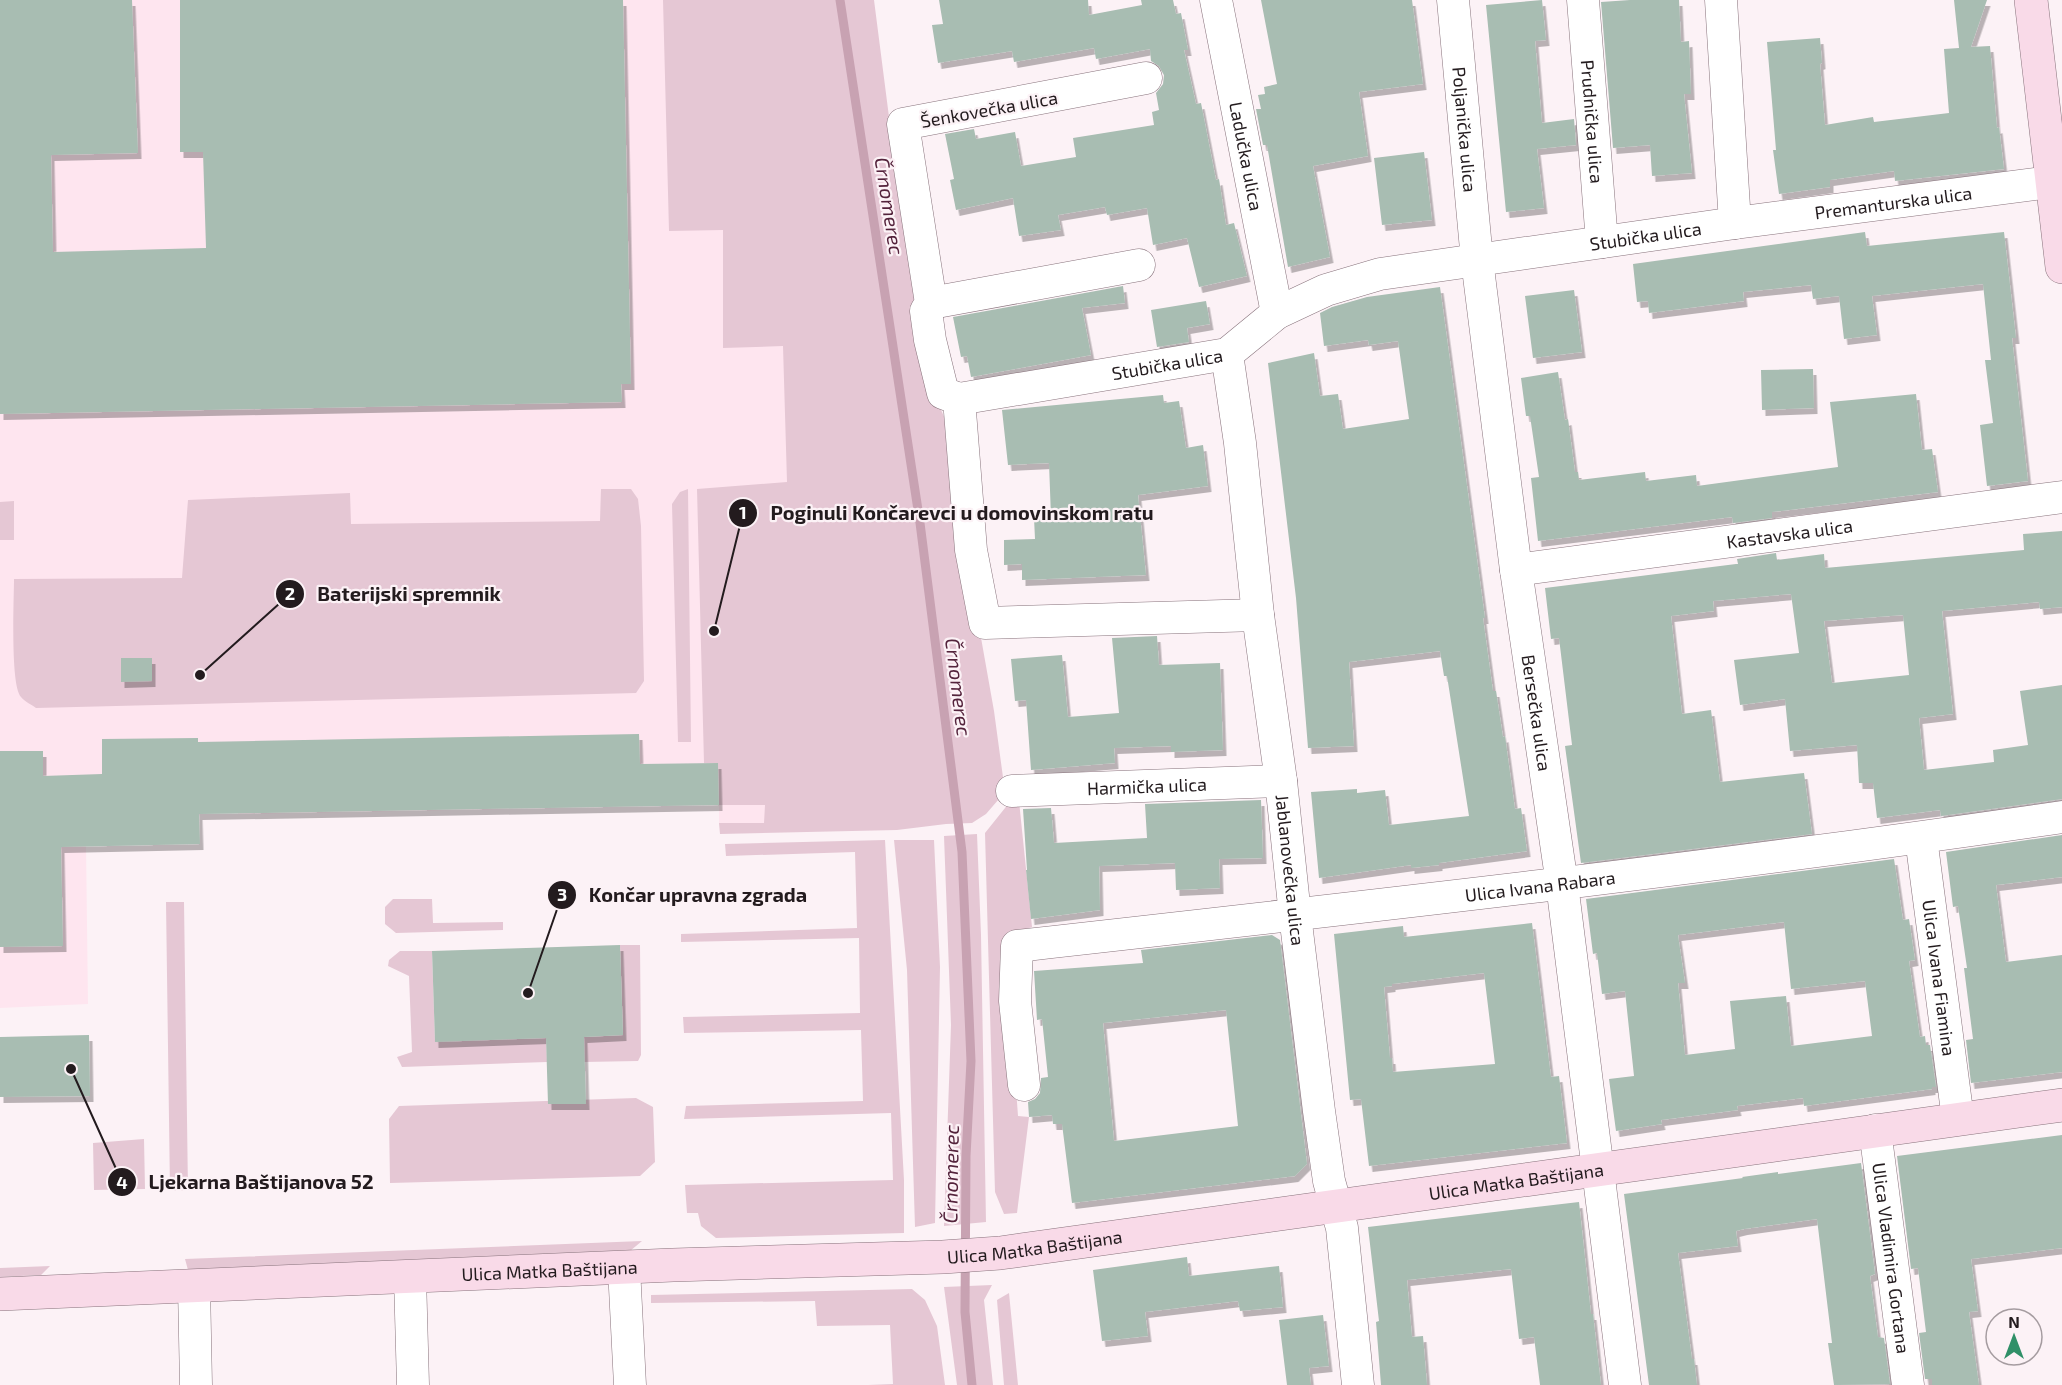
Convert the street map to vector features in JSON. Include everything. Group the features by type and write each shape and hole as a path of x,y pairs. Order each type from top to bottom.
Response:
{"street":[{"name":"Ladučka ulica","path":"1216,0 1277,312"},
{"name":"Poljanička ulica","path":"1453,0 1477,260"},
{"name":"Prudnička ulica","path":"1583,0 1602,242"},
{"path":"1721,0 1735,223"},
{"path":"2031,0 2062,267"},
{"name":"Šenkovečka ulica","path":"959,399 943,393 930,340 926,312 931,303 903,124 1146,78"},
{"name":"Premanturska ulica","path":"1735,223 2051,182"},
{"name":"Stubička ulica","path":"959,399 1227,354 1277,312 1326,290 1380,274 1735,223"},
{"name":"Bersečka ulica","path":"1477,260 1516,570 1562,884 1625,1385"},
{"path":"931,303 1139,265"},
{"name":"Jablanovečka ulica","path":"1227,354 1240,443 1258,615 1281,781 1319,1111 1329,1181 1342,1228 1358,1385"},
{"path":"959,399 971,550 985,623 1258,615"},
{"name":"Kastavska ulica","path":"1516,570 2062,497"},
{"name":"Harmička ulica","path":"1012,791 1281,781"},
{"name":"Ulica Ivana Rabara","path":"1024,1085 1015,1001 1017,946 1562,884 1921,838 2062,817"},
{"name":"Ulica Ivana Fiamina","path":"1921,838 1958,1119"},
{"name":"Ulica Matka Baštijana","path":"0,1294 673,1265 943,1257 991,1253 2062,1105"},
{"name":"Ulica Vladimira Gortana","path":"1875,1130 1908,1385"},
{"path":"624,1268 630,1385"},
{"path":"410,1277 413,1385"},
{"path":"194,1286 196,1385"}],"shaded area":[{"path":"0,0 794,0 817,147 765,823 719,823 719,805 238,814 238,804 199,804 200,844 86,845 88,1004 0,1008"},
{"path":"663,0 874,0 889,117 932,388 947,424 961,525 994,711 1005,792 986,814 972,823 897,830 720,834 719,823 764,823 765,805 719,805 718,763 704,763 697,489 787,482 783,346 723,348 723,230 669,231"},
{"path":"601,489 631,489 638,499 641,526 644,681 636,693 36,708 21,697 18,689 14,660 14,579 182,578 188,500 350,493 351,524 600,521"},
{"path":"688,489 691,742 678,742 672,504 680,492"},
{"path":"14,501 14,540 0,540 0,502"},
{"path":"1019,801 1032,927 1005,937 1018,1116 1029,1117 1017,1213 1004,1214 995,1192 985,833 1009,803"},
{"path":"977,834 986,1222 944,1226 951,1025 944,836"},
{"path":"885,840 904,1180 904,1233 716,1238 701,1226 698,1213 687,1213 685,1185 893,1180 891,1113 684,1119 686,1106 863,1101 861,1030 684,1033 683,1017 860,1013 859,938 681,942 681,934 857,928 855,852 726,856 725,844"},
{"path":"894,840 934,840 940,967 935,1223 915,1227 907,970"},
{"path":"393,899 432,899 433,923 503,922 503,930 396,933 385,924 385,907"},
{"path":"166,902 184,902 188,1191 170,1191"},
{"path":"620,945 640,945 641,1055 638,1061 584,1062 584,1037 623,1035"},
{"path":"400,951 432,951 435,1041 546,1038 547,1062 402,1067 397,1057 412,1052 409,976 388,966 389,960"},
{"path":"636,1098 653,1107 655,1162 640,1176 390,1183 389,1119 399,1106"},
{"path":"144,1139 145,1189 94,1190 93,1143"},
{"path":"642,1241 630,1251 188,1270 185,1259"},
{"path":"50,1266 41,1275 0,1277 0,1268"},
{"path":"992,1285 984,1300 993,1385 957,1385 944,1287"},
{"path":"912,1289 925,1300 937,1326 945,1385 868,1385 893,1384 890,1325 817,1326 815,1301 651,1303 651,1295"},
{"path":"1009,1293 1018,1385 1004,1385 997,1300"}],"building":[{"path":"0,0 132,0 138,153 51,155 53,252 206,248 203,152 180,152 180,0 623,0 631,384 621,384 622,402 0,414"},
{"path":"939,0 1088,0 1089,15 1142,5 1141,0 1173,0 1176,14 1181,13 1188,50 1184,50 1196,104 1201,103 1216,180 1219,179 1226,225 1234,223 1247,276 1199,287 1187,238 1153,245 1147,208 1107,215 1105,207 1058,215 1061,230 1019,236 1013,198 956,210 950,180 954,179 945,134 974,129 976,139 1015,132 1021,166 1076,157 1073,138 1154,125 1152,112 1159,110 1156,93 1163,84 1164,75 1159,66 1151,61 1150,49 1096,59 1094,48 1014,62 1012,51 938,63 932,25 943,24"},
{"path":"1261,0 1412,0 1423,84 1359,92 1368,156 1313,166 1330,257 1288,267 1267,145 1263,145 1256,109 1261,109 1258,95 1265,94 1264,87 1277,84"},
{"path":"1542,0 1546,40 1535,41 1542,123 1574,119 1576,145 1537,149 1544,208 1506,212 1486,5"},
{"path":"1679,0 1681,42 1689,41 1691,94 1684,94 1692,173 1652,176 1650,145 1613,148 1601,2"},
{"path":"1954,0 1987,0 1971,47 1990,46 1997,128 1999,127 2004,169 1895,181 1894,171 1830,180 1830,187 1779,194 1773,150 1776,150 1767,42 1820,38 1825,125 1873,117 1874,122 1949,113 1944,49 1959,48"},
{"path":"1424,152 1432,220 1382,225 1374,158"},
{"path":"1865,232 1867,246 2004,232 2016,338 2012,338 2028,481 1987,486 1980,425 1993,423 1985,360 1991,360 1983,284 1872,296 1877,335 1844,339 1839,296 1813,299 1811,285 1743,292 1744,301 1649,313 1648,301 1637,302 1633,264"},
{"path":"1123,286 1125,303 1082,308 1091,355 971,377 967,356 961,357 953,317"},
{"path":"1440,287 1493,691 1496,691 1503,737 1505,736 1515,809 1521,808 1527,851 1439,863 1439,865 1411,868 1411,865 1319,878 1311,792 1357,789 1357,793 1385,790 1389,825 1469,816 1447,676 1444,676 1440,651 1349,662 1354,746 1308,748 1296,598 1268,363 1314,353 1320,396 1338,394 1343,429 1409,419 1398,341 1369,345 1368,340 1324,346 1320,313 1332,307 1367,297"},
{"path":"1574,290 1582,352 1533,358 1525,296"},
{"path":"1206,301 1210,324 1187,328 1189,342 1157,347 1151,310"},
{"path":"1813,369 1814,408 1762,410 1761,370"},
{"path":"1558,372 1565,420 1568,419 1575,472 1578,472 1579,480 1645,472 1646,481 1696,475 1697,486 1838,467 1830,402 1916,394 1922,450 1932,449 1938,492 1772,512 1772,518 1733,523 1732,517 1538,541 1531,478 1539,477 1530,416 1526,416 1521,378"},
{"path":"1163,395 1164,403 1179,401 1186,448 1203,445 1208,486 1138,495 1146,575 1022,580 1022,564 1004,565 1004,540 1035,539 1034,518 1051,517 1049,463 1008,465 1002,410"},
{"path":"2062,531 2062,607 2040,609 2039,602 1942,611 1953,714 1919,718 1924,770 1994,762 1993,750 2028,745 2020,691 2062,685 2062,799 1941,816 1940,810 1877,818 1873,783 1859,783 1857,745 1790,751 1785,699 1740,705 1734,660 1799,653 1791,594 1713,601 1714,611 1671,616 1682,714 1711,710 1720,782 1804,773 1812,834 1581,863 1565,746 1572,745 1559,638 1551,639 1545,588 1738,564 1737,559 1776,553 1777,560 1824,554 1825,568 2024,550 2023,534","holes":["1903,615 1909,675 1832,683 1824,621"]},
{"path":"1157,636 1159,665 1220,663 1223,750 1171,752 1171,746 1114,748 1115,763 1031,770 1026,700 1015,701 1011,659 1062,655 1068,717 1119,713 1112,638"},
{"path":"121,658 152,658 152,681 121,682"},
{"path":"639,734 640,764 718,763 719,805 199,814 200,844 61,847 63,946 0,947 0,751 43,751 43,776 102,774 102,739 198,738 198,742"},
{"path":"1261,800 1263,858 1219,859 1220,888 1176,890 1175,863 1099,866 1100,910 1031,919 1023,809 1051,808 1054,843 1147,838 1145,804"},
{"path":"2062,835 2062,877 1996,885 2006,962 2062,955 2062,1072 1971,1083 1966,1040 1973,1039 1964,968 1967,968 1958,906 1953,907 1946,852"},
{"path":"1894,859 1903,920 1909,919 1915,960 1909,961 1920,1037 1925,1036 1926,1045 1930,1045 1936,1087 1804,1106 1803,1098 1737,1106 1738,1110 1661,1120 1662,1124 1616,1131 1609,1079 1634,1076 1625,991 1602,994 1597,953 1593,954 1586,899","holes":["1784,922 1791,989 1865,981 1872,1036 1791,1046 1786,996 1730,1001 1735,1049 1685,1055 1678,983 1685,983 1678,935"]},
{"path":"1532,923 1551,1077 1559,1076 1567,1143 1369,1166 1361,1099 1350,1100 1334,934 1403,926 1404,937","holes":["1484,973 1495,1064 1393,1072 1384,987 1392,986 1392,984"]},
{"path":"1272,935 1280,940 1307,1164 1295,1176 1072,1203 1062,1124 1053,1124 1052,1115 1029,1117 1028,1102 1040,1093 1041,1078 1048,1077 1042,1019 1037,1020 1034,971 1143,963 1141,950","holes":["1226,1010 1238,1126 1114,1141 1103,1023"]},
{"path":"620,945 623,1035 584,1037 586,1104 548,1104 546,1038 435,1042 432,951"},
{"path":"89,1035 90,1096 0,1097 0,1037"},
{"path":"2062,1135 2062,1248 1971,1259 1978,1311 1969,1312 1979,1385 1932,1385 1932,1379 1925,1379 1919,1333 1926,1332 1918,1268 1911,1269 1897,1156"},
{"path":"1861,1163 1875,1274 1870,1276 1878,1337 1884,1338 1890,1384 1834,1385 1828,1343 1832,1343 1817,1219 1744,1229 1736,1231 1738,1246 1678,1253 1697,1385 1649,1385 1624,1194 1778,1172 1778,1174"},
{"path":"1579,1202 1601,1385 1540,1385 1534,1337 1519,1339 1511,1269 1407,1280 1412,1337 1423,1336 1427,1385 1381,1385 1376,1322 1379,1321 1368,1227"},
{"path":"1187,1257 1189,1276 1279,1266 1283,1307 1240,1311 1238,1301 1145,1312 1148,1336 1102,1341 1093,1270"},
{"path":"1323,1315 1329,1366 1309,1368 1311,1385 1287,1385 1279,1320"}],"waterway":[{"name":"Črnomerec","path":"840,0 920,523 962,852 971,1061 966,1156 965,1312 972,1385"}],"place":[{"name":"Poginuli Končarevci u domovinskom ratu","path":"714,631"},
{"name":"Baterijski spremnik","path":"200,675"},
{"name":"Končar upravna zgrada","path":"528,993"},
{"name":"Ljekarna Baštijanova 52","path":"71,1069"}]}
